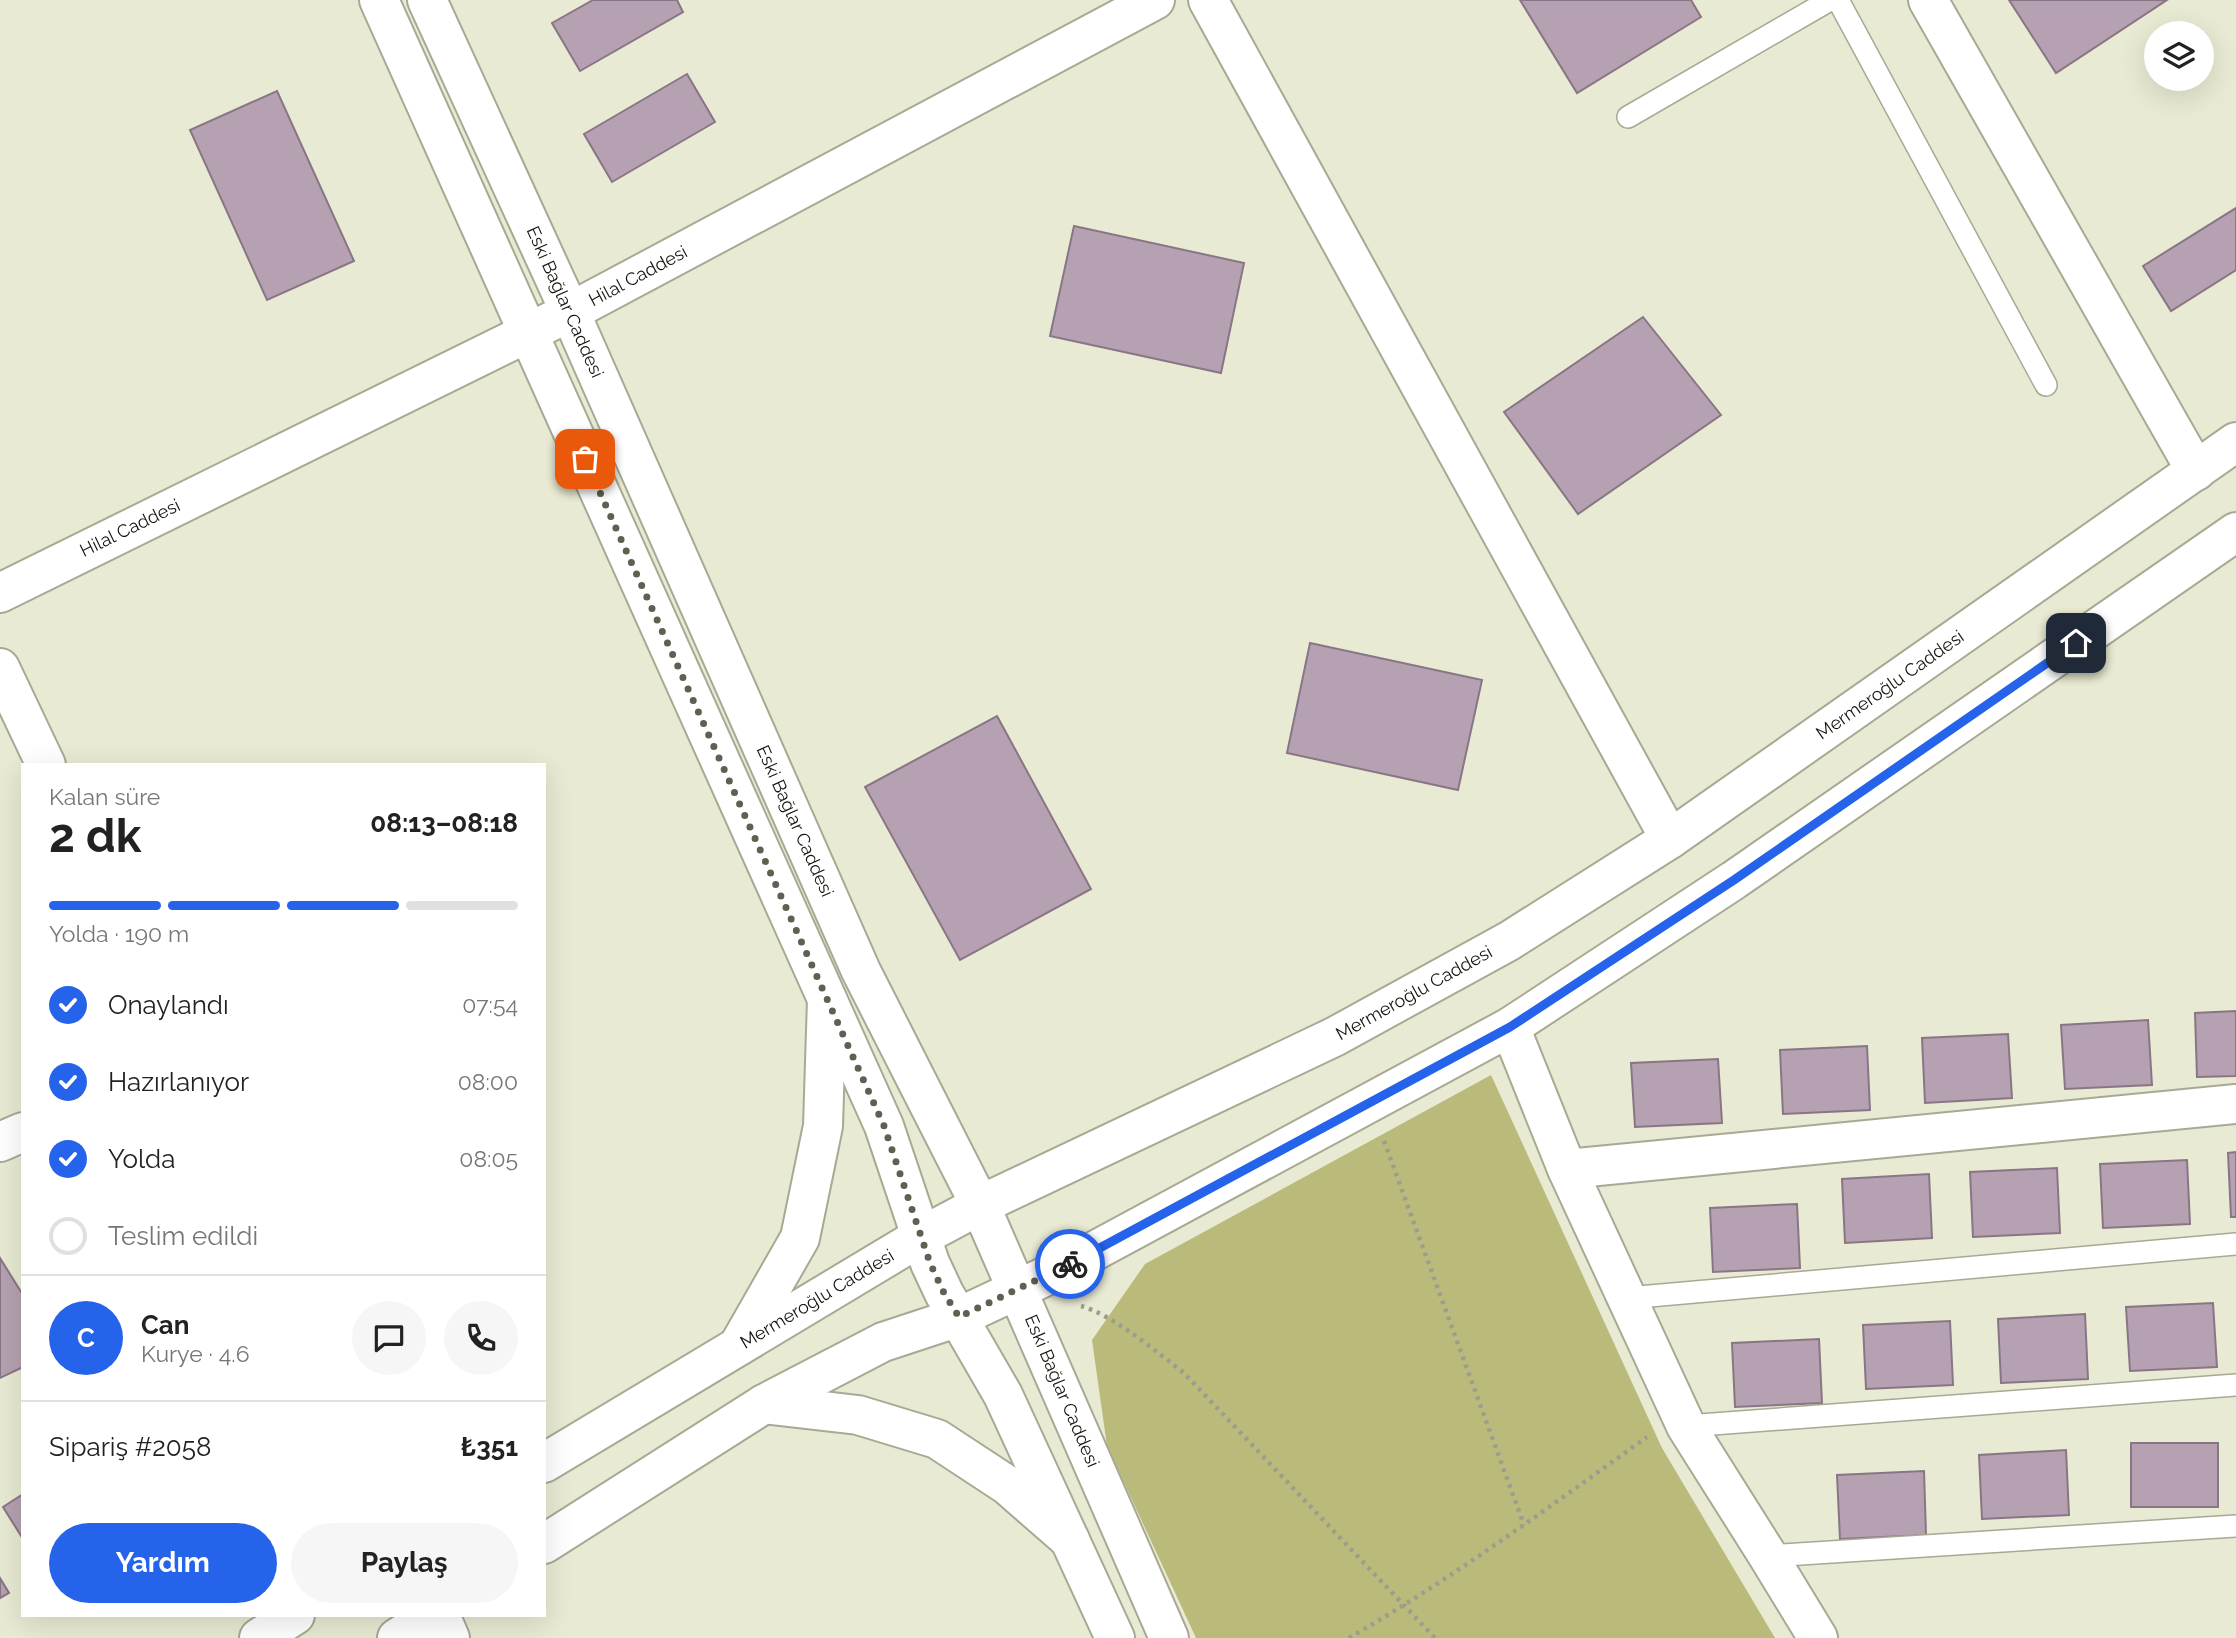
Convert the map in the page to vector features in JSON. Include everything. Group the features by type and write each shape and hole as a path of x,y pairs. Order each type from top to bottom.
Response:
{"street":[{"path":"379,0 884,1126 930,1263 1003,1395 1115,1638"},
{"name":"Eski Bağlar Caddesi","path":"427,0 570,312 861,971 980,1205 1169,1638"},
{"name":"Hilal Caddesi","path":"0,593 570,312 1155,0"},
{"path":"1208,0 1670,839"},
{"path":"1928,0 2196,471"},
{"name":"Mermeroğlu Caddesi","path":"546,1462 922,1236 980,1205 1334,1037 1508,941 1670,839 2236,442"},
{"path":"546,1543 764,1404 883,1342 959,1317 1061,1269 1510,1027 1734,880 2236,532"},
{"path":"0,668 45,763"},
{"path":"738,1346 800,1238 823,1126 827,999"},
{"path":"1510,1027 1567,1170 1683,1420 1818,1638"},
{"path":"1567,1170 2236,1104"},
{"path":"0,1142 21,1133"},
{"path":"764,1404 858,1416 937,1439 1007,1485 1070,1540"},
{"path":"259,1638 292,1617"},
{"path":"397,1638 430,1617"},
{"path":"441,1617 450,1638"}],"lane":[{"path":"1628,117 1830,0"},
{"path":"1838,0 2046,386"},
{"path":"1627,1298 2236,1244"},
{"path":"1683,1420 2236,1385"},
{"path":"1768,1556 2236,1527"}],"path":[{"path":"1370,1102 1524,1525"},
{"path":"1079,1306 1091,1309 1142,1340 1184,1373 1435,1638"},
{"path":"1349,1638 1405,1605 1683,1420"}],"green space":[{"path":"1491,1075 1662,1448 1775,1638 1196,1638 1107,1446 1092,1340 1145,1264"}],"building":[{"path":"593,0 677,0 683,12 580,71 552,23"},
{"path":"1520,0 1691,0 1701,17 1577,93"},
{"path":"2009,0 2167,0 2056,73"},
{"path":"687,74 715,122 612,182 584,134"},
{"path":"277,91 354,261 267,300 190,130"},
{"path":"2236,208 2236,270 2171,311 2143,266"},
{"path":"1074,226 1244,263 1221,373 1050,336"},
{"path":"1643,317 1721,415 1578,514 1504,412"},
{"path":"1310,643 1482,680 1458,790 1287,753"},
{"path":"997,716 1091,889 960,960 865,787"},
{"path":"2236,1011 2236,1076 2197,1077 2195,1013"},
{"path":"2148,1020 2152,1085 2065,1089 2061,1025"},
{"path":"2008,1034 2012,1098 1925,1103 1922,1038"},
{"path":"1867,1046 1870,1110 1783,1114 1780,1050"},
{"path":"1718,1059 1722,1123 1635,1127 1631,1063"},
{"path":"2236,1152 2236,1217 2231,1217 2228,1153"},
{"path":"2187,1160 2190,1224 2103,1228 2100,1164"},
{"path":"2057,1168 2060,1233 1973,1237 1970,1172"},
{"path":"1929,1174 1932,1238 1845,1243 1842,1179"},
{"path":"1797,1204 1800,1268 1713,1272 1710,1208"},
{"path":"0,1258 21,1292 21,1368 0,1378"},
{"path":"2213,1303 2217,1367 2130,1371 2126,1307"},
{"path":"2085,1314 2088,1379 2001,1383 1998,1319"},
{"path":"1950,1321 1953,1385 1866,1389 1863,1325"},
{"path":"1819,1339 1822,1403 1735,1407 1732,1343"},
{"path":"2131,1443 2218,1443 2218,1507 2131,1507"},
{"path":"2066,1450 2069,1515 1982,1519 1979,1455"},
{"path":"1924,1471 1926,1535 1840,1539 1837,1475"},
{"path":"21,1495 21,1536 3,1507"},
{"path":"0,1578 9,1593 0,1598"}],"way so far":[{"path":"585,459 884,1126 930,1263 944,1293 959,1317 1070,1264"}],"route":[{"path":"1070,1264 1510,1027 1734,880 2076,643"}]}
